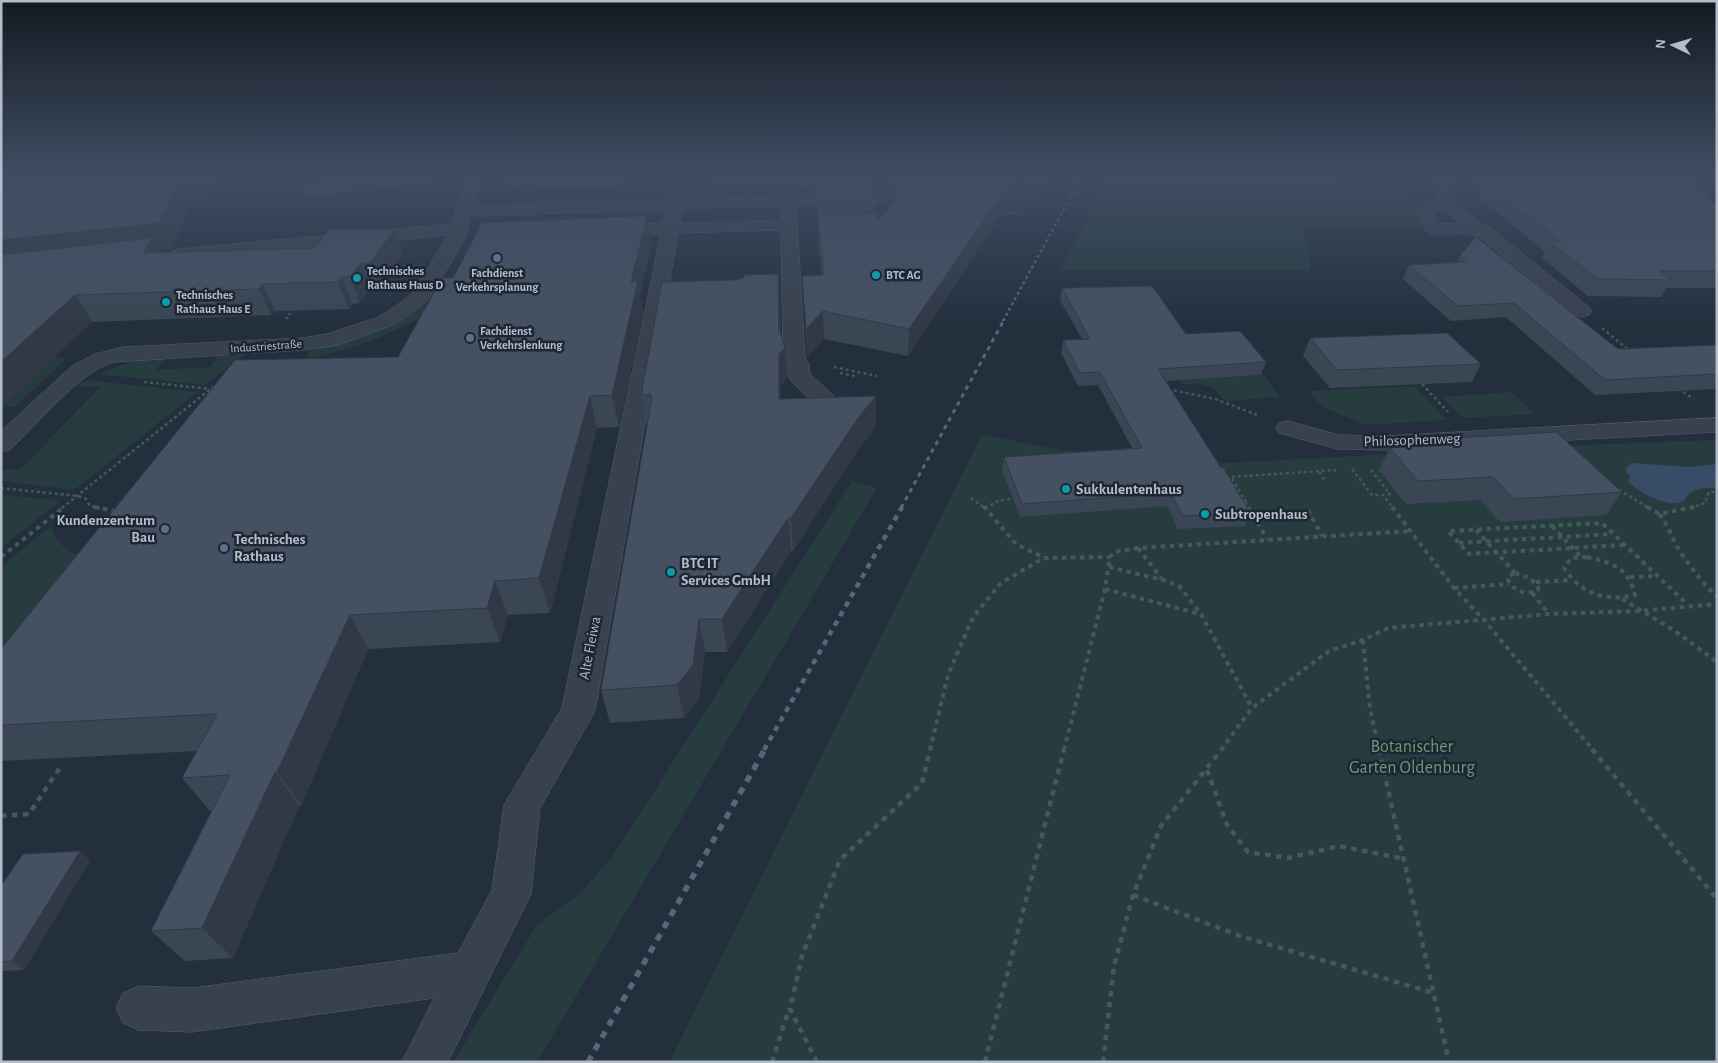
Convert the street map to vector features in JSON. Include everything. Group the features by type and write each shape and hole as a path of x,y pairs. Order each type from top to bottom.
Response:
{"street":[{"path":"162,257 476,226"},
{"path":"594,231 766,226"},
{"path":"790,226 794,359 798,364 799,376 824,398"},
{"path":"1431,226 1435,230 1474,228"},
{"path":"1471,226 1487,234 1582,311"},
{"name":"Industriestraße","path":"1,445 74,375 86,365 102,357 123,354 303,344 330,340 383,322 411,305 426,290 463,227"},
{"name":"Alte Fleiwa","path":"424,1062 511,894 522,805 578,711 670,228"},
{"name":"Philosophenweg","path":"1288,428 1338,442 1385,442 1717,425"},
{"path":"138,1008 192,1010 471,972"}],"path":[{"path":"285,320 296,306"},
{"path":"1582,311 1631,352"},
{"path":"838,368 877,376"},
{"path":"841,373 855,376"},
{"path":"137,382 211,389"},
{"path":"1,557 218,383"},
{"path":"1422,384 1428,390"},
{"path":"1672,384 1697,401"},
{"path":"1159,388 1182,390 1234,405 1288,428"},
{"path":"1338,442 1359,469 1370,468 1390,494 1372,495 1352,469"},
{"path":"1267,539 1231,477 1318,472 1326,482"},
{"path":"1614,487 1660,514 1666,520 1674,540 1698,578 1717,596"},
{"path":"1,488 78,496 86,499 90,506 123,512"},
{"path":"1660,514 1706,503 1709,492 1717,492"},
{"path":"1383,495 1454,588 1484,620 1717,898"},
{"path":"971,498 986,508 1016,544 1044,558 1110,556 1114,552 1138,548 1411,531"},
{"path":"986,508 998,501 1011,499"},
{"path":"1239,502 1246,502"},
{"path":"1308,510 1322,536"},
{"path":"1624,545 1469,554 1448,531 1602,523 1656,576 1689,605"},
{"path":"1552,526 1581,557"},
{"path":"1476,530 1515,573 1530,578 1535,582 1538,590 1532,593 1518,590 1510,584 1507,578 1515,573"},
{"path":"1459,543 1613,534"},
{"path":"1138,548 1163,580"},
{"path":"985,1062 1105,589 1110,556"},
{"path":"1581,557 1612,563 1630,576 1634,583 1635,594 1622,599 1604,598 1587,592 1571,580 1564,568 1570,558 1581,557"},
{"path":"772,1062 790,1008 802,956 840,860 922,783 948,675 973,617 1001,583 1044,558"},
{"path":"1109,567 1163,580 1179,586 1201,614 1252,708"},
{"path":"1630,576 1656,576"},
{"path":"1535,582 1571,580"},
{"path":"1454,588 1510,584"},
{"path":"1105,589 1201,614"},
{"path":"1532,593 1549,614"},
{"path":"1622,599 1675,631 1717,662"},
{"path":"1103,1062 1114,966 1133,895 1161,826 1207,770 1252,708 1329,651 1363,640 1388,628 1549,614 1639,611 1689,605 1717,604"},
{"path":"1363,640 1370,708 1449,1062"},
{"path":"1,816 30,814 61,766"},
{"path":"1207,770 1227,825 1248,852 1288,858 1338,846 1405,859"},
{"path":"1133,895 1240,936 1434,993"},
{"path":"790,1008 817,1062"}],"green space":[{"path":"1083,226 1420,226 1421,228 1303,227 1311,270 1061,270"},
{"path":"427,268 413,291 399,291 413,269"},
{"path":"442,305 410,324 377,338 343,350 307,359 309,348 382,328 408,316 423,306"},
{"path":"244,354 205,385 97,374 136,360 165,358 156,370 210,367 219,356"},
{"path":"55,358 67,358 15,407 4,407"},
{"path":"1264,375 1280,397 1225,401 1214,388 1200,384 1181,384 1179,380"},
{"path":"86,380 197,392 74,490 1,481 1,470 21,469 101,386 78,386"},
{"path":"1414,386 1447,420 1365,425 1321,406 1310,391"},
{"path":"1511,392 1535,414 1463,418 1441,397"},
{"name":"Botanischer Garten Oldenburg","path":"982,435 1157,467 1479,449 1717,440 1717,1062 669,1062"},
{"path":"852,481 877,488 537,1062 453,1062 537,925 578,895 611,859"},
{"path":"1,495 61,500 1,548"},
{"path":"51,526 59,542 73,553 85,558 1,726 1,567"}],"water":[{"path":"1631,463 1690,467 1717,464 1717,488 1696,490 1690,493 1682,502 1669,503 1661,501 1638,490 1628,481 1631,477 1625,470"}],"building":[{"path":"1,226 135,226 1,240"},
{"path":"481,226 645,226 631,282 638,281 612,395 590,396 539,578 495,581 487,608 350,615 202,928 151,931 230,775 182,778 217,714 1,725 1,649 235,360 398,357 442,278 453,278"},
{"path":"819,226 980,226 909,329 823,311 806,329 802,276 824,275"},
{"path":"1540,226 1717,226 1717,271 1660,271 1671,280 1598,279 1550,242 1561,242"},
{"path":"395,229 370,263 361,263 350,277 342,277 338,282 262,284 259,289 75,295 1,362 1,255 151,238 144,253 314,248 329,230"},
{"path":"1476,237 1618,349 1717,345 1717,374 1605,380 1514,303 1458,306 1409,265 1466,262 1459,257"},
{"path":"778,274 779,329 785,348 779,354 779,399 876,396 858,418 791,518 788,518 722,619 699,619 693,665 677,685 601,690 652,397 650,397 651,394 641,395 662,282 735,280 744,278 744,275"},
{"path":"1152,286 1186,334 1240,331 1266,362 1158,369 1221,468 1223,467 1250,512 1183,516 1171,493 1022,504 1004,457 1142,448 1100,372 1080,373 1063,340 1090,339 1062,288"},
{"path":"1447,333 1481,364 1337,370 1310,338"},
{"path":"1556,432 1622,492 1514,499 1493,477 1418,481 1390,448 1462,444 1456,438"},
{"path":"80,851 12,961 1,962 1,886 23,854"}],"railway":[{"path":"1003,321 1055,226"},
{"path":"901,508 1004,320"},
{"path":"764,750 902,507"},
{"path":"588,1062 765,749"}],"place":[{"name":"Fachdienst Verkehrsplanung","path":"497,258"},
{"name":"BTC AG","path":"876,275"},
{"name":"Technisches Rathaus Haus D","path":"357,278"},
{"name":"Technisches Rathaus Haus E","path":"166,302"},
{"name":"Fachdienst Verkehrslenkung","path":"470,338"},
{"name":"Sukkulentenhaus","path":"1066,489"},
{"name":"Subtropenhaus","path":"1205,514"},
{"name":"Kundenzentrum Bau","path":"165,529"},
{"name":"Technisches Rathaus","path":"224,548"},
{"name":"BTC IT Services GmbH","path":"671,572"}]}
